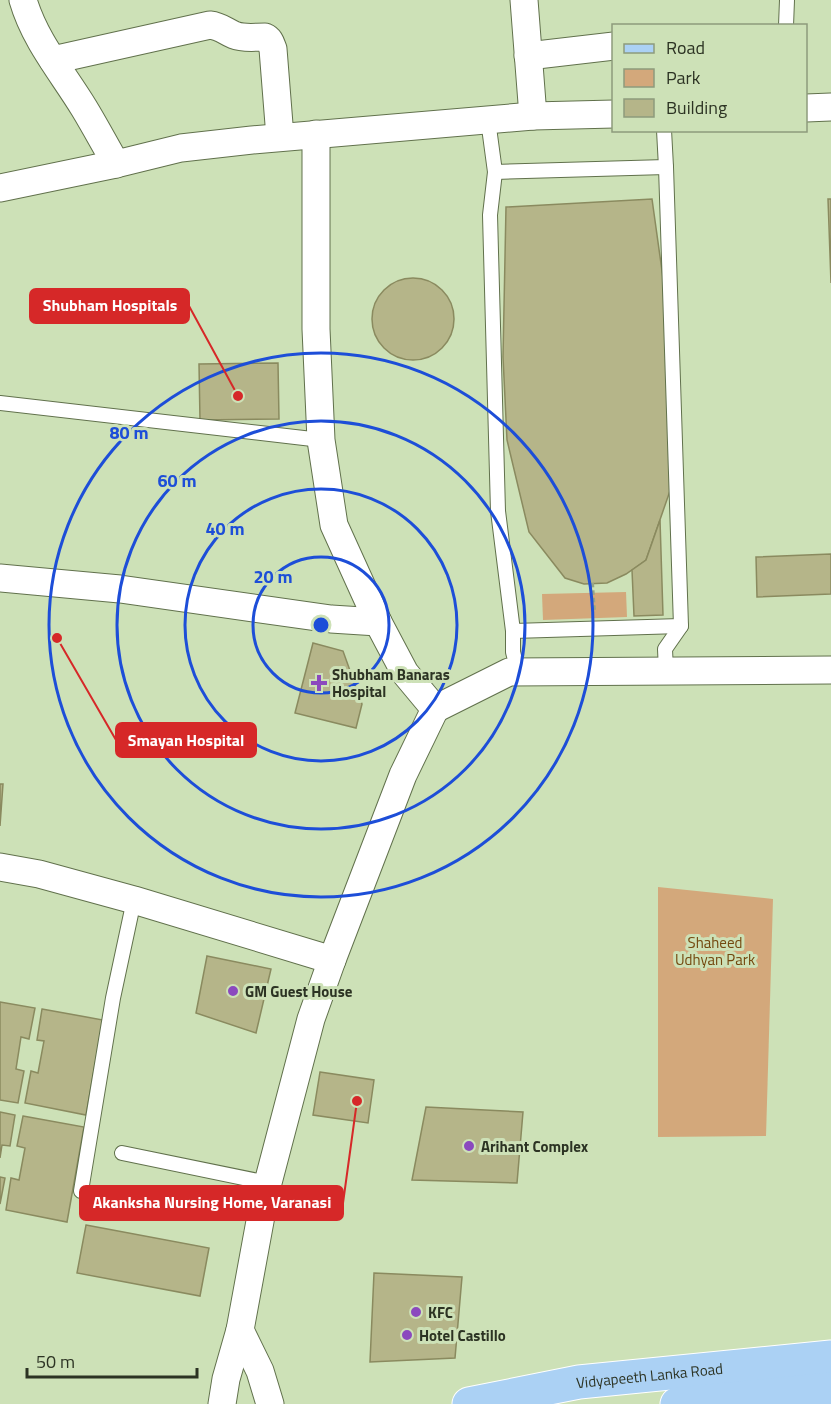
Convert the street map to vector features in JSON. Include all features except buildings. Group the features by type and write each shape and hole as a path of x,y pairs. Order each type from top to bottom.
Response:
{"main road":[{"name":"Vidyapeeth Lanka Road","path":"468,1404 581,1393 831,1357"},
{"name":"Vidyapeeth Lanka Road","path":"677,1404 831,1389"}],"street":[{"path":"23,0 29,19 116,164"},
{"path":"524,0 533,116"},
{"path":"53,60 210,25 219,26 241,37 265,37 271,42 273,49 280,137"},
{"path":"528,56 612,46"},
{"path":"807,108 831,107"},
{"path":"0,188 181,148 280,137 533,116 612,114"},
{"path":"316,135 316,329 321,440 334,525 378,622 405,673 435,709"},
{"path":"0,578 120,589 331,619 378,622"},
{"path":"222,1404 226,1379 240,1330 268,1183 310,1019 403,775 435,709 509,672 831,670"},
{"path":"0,867 39,874 134,900 332,960"},
{"path":"240,1330 260,1371 270,1404"}],"lane":[{"path":"786,24 787,0"},
{"path":"488,120 495,172 490,215 498,511 513,631 513,652 519,672"},
{"path":"664,132 681,626 665,649 666,671"},
{"path":"495,172 666,167"},
{"path":"0,402 321,440"},
{"path":"513,631 681,626"},
{"path":"81,1191 113,998 134,900"},
{"path":"122,1153 268,1183"}],"path":[{"path":"592,584 595,629"}],"green space":[{"path":"626,592 627,617 543,620 542,594"},
{"name":"Shaheed Udhyan Park","path":"658,887 773,899 766,1136 658,1137"}],"place":[{"name":"Shubham Hospitals","path":"238,396"},
{"name":"Smayan Hospital","path":"57,638"},
{"name":"Shubham Banaras Hospital","path":"319,683"},
{"name":"GM Guest House","path":"233,991"},
{"name":"Akanksha Nursing Home, Varanasi","path":"357,1101"},
{"name":"Arihant Complex","path":"469,1146"},
{"name":"KFC","path":"416,1312"},
{"name":"Hotel Castillo","path":"407,1335"}]}
